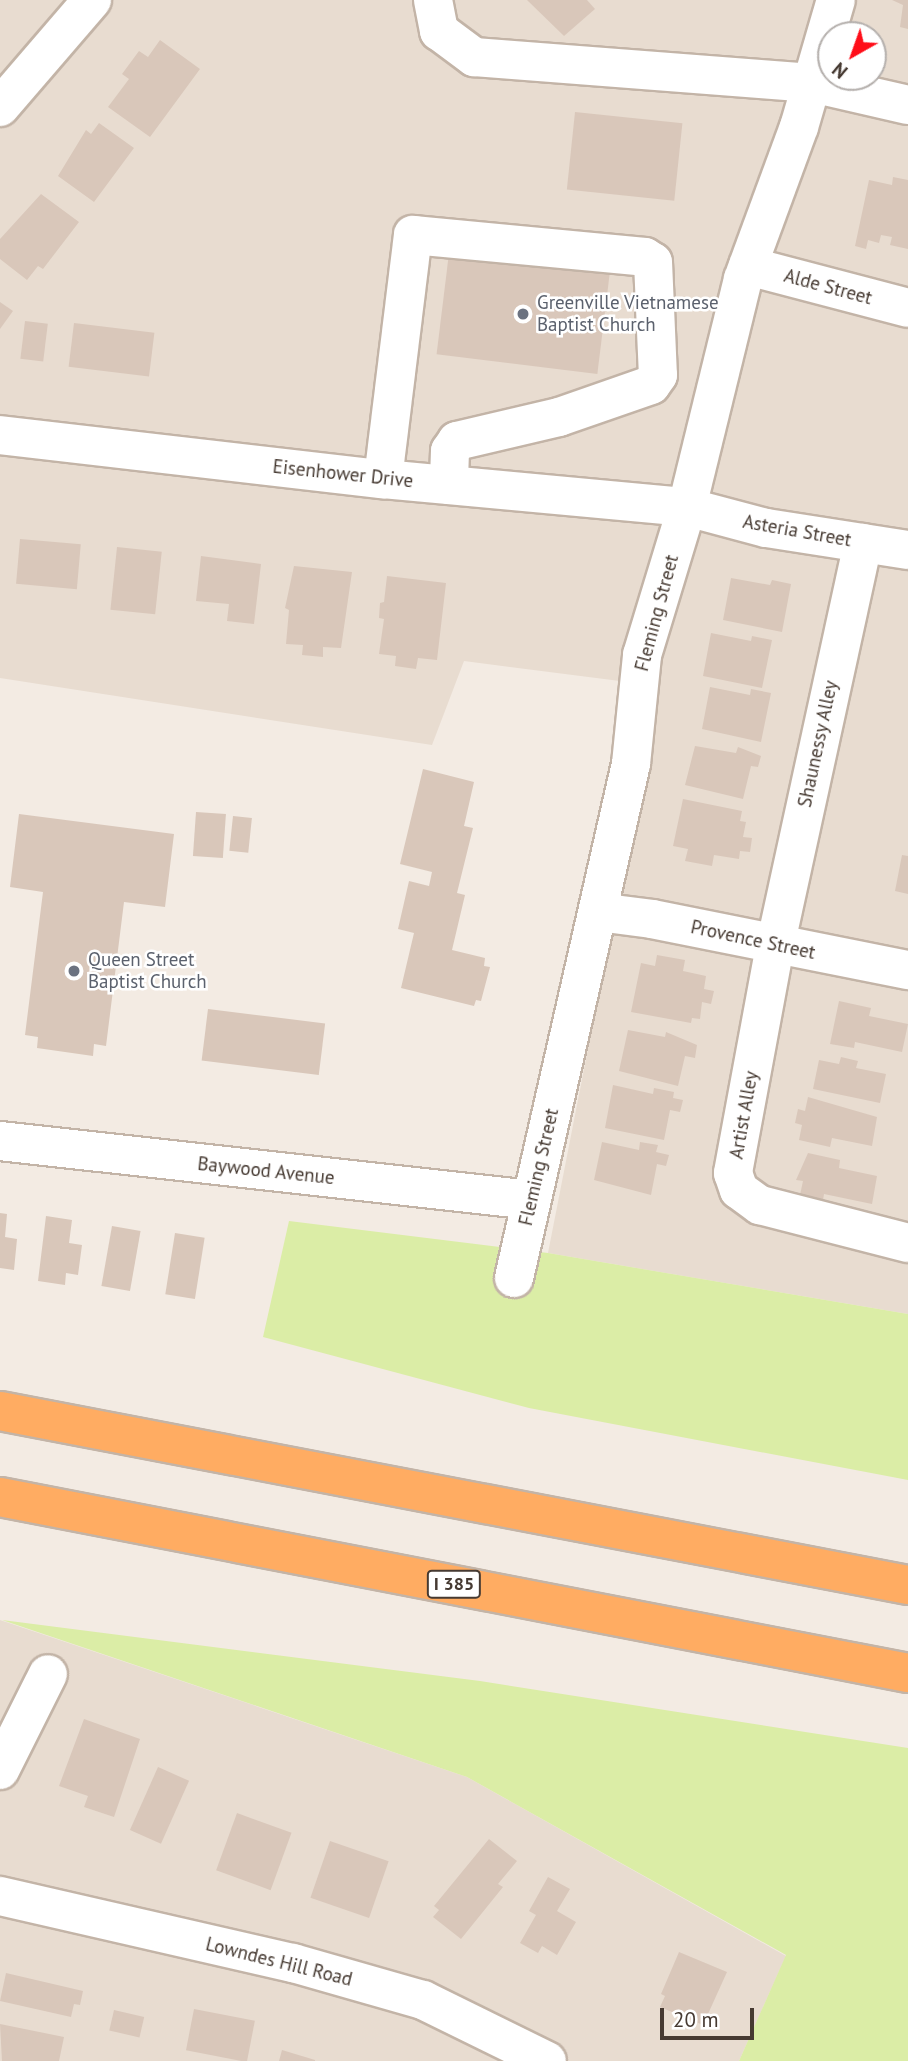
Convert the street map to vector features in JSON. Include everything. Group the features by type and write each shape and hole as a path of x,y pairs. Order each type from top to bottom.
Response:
{"highway":[{"path":"0,1412 908,1586"},
{"name":"I 385","path":"0,1497 908,1673"}],"street":[{"path":"0,107 92,0"},
{"path":"433,0 439,31 474,57 812,83 908,105"},
{"name":"Fleming Street","path":"514,1278 631,764 642,655 687,507 748,266 812,83 836,0"},
{"path":"383,479 413,235 645,257 653,262 658,375 651,385 559,417 457,441 450,451 449,485"},
{"name":"Alde Street","path":"748,266 908,308"},
{"name":"Eisenhower Drive","path":"0,435 383,479 687,507"},
{"name":"Asteria Street","path":"687,507 766,528 908,551"},
{"name":"Shaunessy Alley","path":"775,946 863,543"},
{"name":"Provence Street","path":"598,912 652,919 775,946 908,970"},
{"name":"Artist Alley","path":"775,946 733,1173 739,1190 760,1205 908,1243"},
{"name":"Baywood Avenue","path":"0,1141 531,1200"},
{"path":"0,1770 48,1674"},
{"name":"Lowndes Hill Road","path":"0,1896 293,1964 423,2000 547,2061"}],"shaded area":[{"path":"0,0 908,0 908,1314 548,1253 659,686 464,661 432,745 0,678"},
{"path":"0,1620 467,1777 786,1956 739,2061 0,2061"}],"green space":[{"path":"289,1221 548,1253 908,1314 908,1480 529,1408 263,1337"},
{"path":"2,1620 480,1681 908,1748 908,2061 739,2061 786,1955 467,1777"}],"building":[{"path":"527,0 587,0 595,9 564,36"},
{"path":"892,0 908,0 908,29 900,27 903,5"},
{"path":"160,40 200,69 150,137 108,107 129,79 122,74 139,51 148,57"},
{"path":"575,112 682,123 674,201 567,190"},
{"path":"99,123 134,148 94,202 58,176 86,130 91,134"},
{"path":"893,177 908,180 908,249 890,245 892,237 881,235 879,243 868,240 866,249 855,246 869,180 892,185"},
{"path":"41,194 79,222 43,269 38,266 27,280 0,259 0,239"},
{"name":"Greenville Vietnamese Baptist Church","path":"449,253 610,273 597,374 437,354"},
{"path":"0,302 13,311 0,329"},
{"path":"25,321 48,324 43,362 20,359"},
{"path":"74,323 154,333 149,377 69,367"},
{"path":"20,539 81,544 77,589 16,584"},
{"path":"117,547 162,552 155,614 110,610"},
{"path":"201,556 261,564 254,624 227,621 229,604 196,601"},
{"path":"294,566 352,572 341,648 323,647 323,657 302,655 303,645 286,644 289,610 285,608"},
{"path":"387,576 446,583 437,660 418,658 416,669 395,666 396,656 379,654 384,619 379,618 380,603 384,602"},
{"path":"731,578 770,585 772,580 791,584 782,632 723,620"},
{"path":"711,633 751,641 752,636 772,640 762,688 703,676"},
{"path":"710,687 750,695 751,689 771,693 761,742 702,729"},
{"path":"695,746 736,753 738,747 761,756 758,767 751,766 743,799 685,785"},
{"path":"423,769 474,782 464,826 473,828 457,893 465,895 452,950 485,958 484,966 490,967 481,1001 476,1000 474,1006 401,988 414,933 398,929 409,881 429,886 432,872 400,864"},
{"path":"683,799 742,811 740,821 746,822 743,837 752,838 750,852 740,851 739,859 714,855 712,866 685,861 688,849 673,846"},
{"path":"196,812 226,814 223,858 193,856"},
{"name":"Queen Street Baptist Church","path":"19,814 174,834 165,907 124,902 106,1046 94,1044 93,1056 37,1048 38,1037 25,1035 43,892 10,887"},
{"path":"233,816 252,818 248,853 229,851"},
{"path":"902,855 908,856 908,894 895,891"},
{"path":"657,955 685,960 683,971 706,976 704,989 714,991 711,1004 702,1002 700,1019 692,1018 691,1023 631,1012 641,963 655,966"},
{"path":"839,1001 871,1008 869,1016 908,1024 902,1052 855,1042 854,1048 830,1044"},
{"path":"208,1009 325,1023 319,1075 202,1061"},
{"path":"628,1030 665,1037 666,1032 697,1045 695,1058 685,1056 678,1086 619,1071"},
{"path":"841,1057 858,1061 856,1068 886,1074 880,1103 813,1089 819,1060 839,1064"},
{"path":"613,1085 653,1094 654,1088 674,1092 673,1098 683,1100 680,1112 670,1110 664,1140 605,1128"},
{"path":"808,1097 877,1117 872,1146 832,1138 830,1147 799,1140 802,1125 795,1123 798,1109 805,1111"},
{"path":"602,1142 639,1150 640,1142 658,1145 656,1152 669,1155 666,1166 657,1164 651,1195 594,1180"},
{"path":"808,1153 840,1160 839,1168 877,1176 872,1204 824,1194 823,1200 800,1195 803,1181 796,1180"},
{"path":"0,1213 7,1214 5,1237 17,1239 14,1270 0,1268"},
{"path":"46,1216 72,1220 69,1243 82,1245 78,1275 66,1273 65,1285 38,1281"},
{"path":"112,1226 141,1231 130,1291 101,1286"},
{"path":"175,1233 205,1238 195,1299 165,1294"},
{"path":"84,1719 140,1739 114,1817 84,1807 88,1796 59,1786"},
{"path":"158,1767 189,1781 161,1844 130,1830"},
{"path":"237,1813 292,1833 271,1890 216,1870"},
{"path":"489,1839 517,1861 498,1884 503,1887 461,1939 433,1917 439,1910 434,1906"},
{"path":"330,1841 389,1861 369,1918 310,1898"},
{"path":"548,1877 570,1889 557,1911 576,1922 557,1955 542,1946 538,1953 520,1943 536,1915 529,1911"},
{"path":"679,1952 727,1972 703,2025 660,2007 665,1996 661,1994"},
{"path":"6,1973 83,1991 80,2005 74,2004 71,2017 0,2001"},
{"path":"194,2009 255,2021 247,2061 186,2050"},
{"path":"114,2010 144,2017 139,2037 109,2030"},
{"path":"0,2024 64,2037 59,2061 2,2061"},
{"path":"282,2050 315,2060 315,2061 279,2061"}],"place":[{"name":"Greenville Vietnamese Baptist Church","path":"523,314"},
{"name":"Queen Street Baptist Church","path":"74,971"}]}
